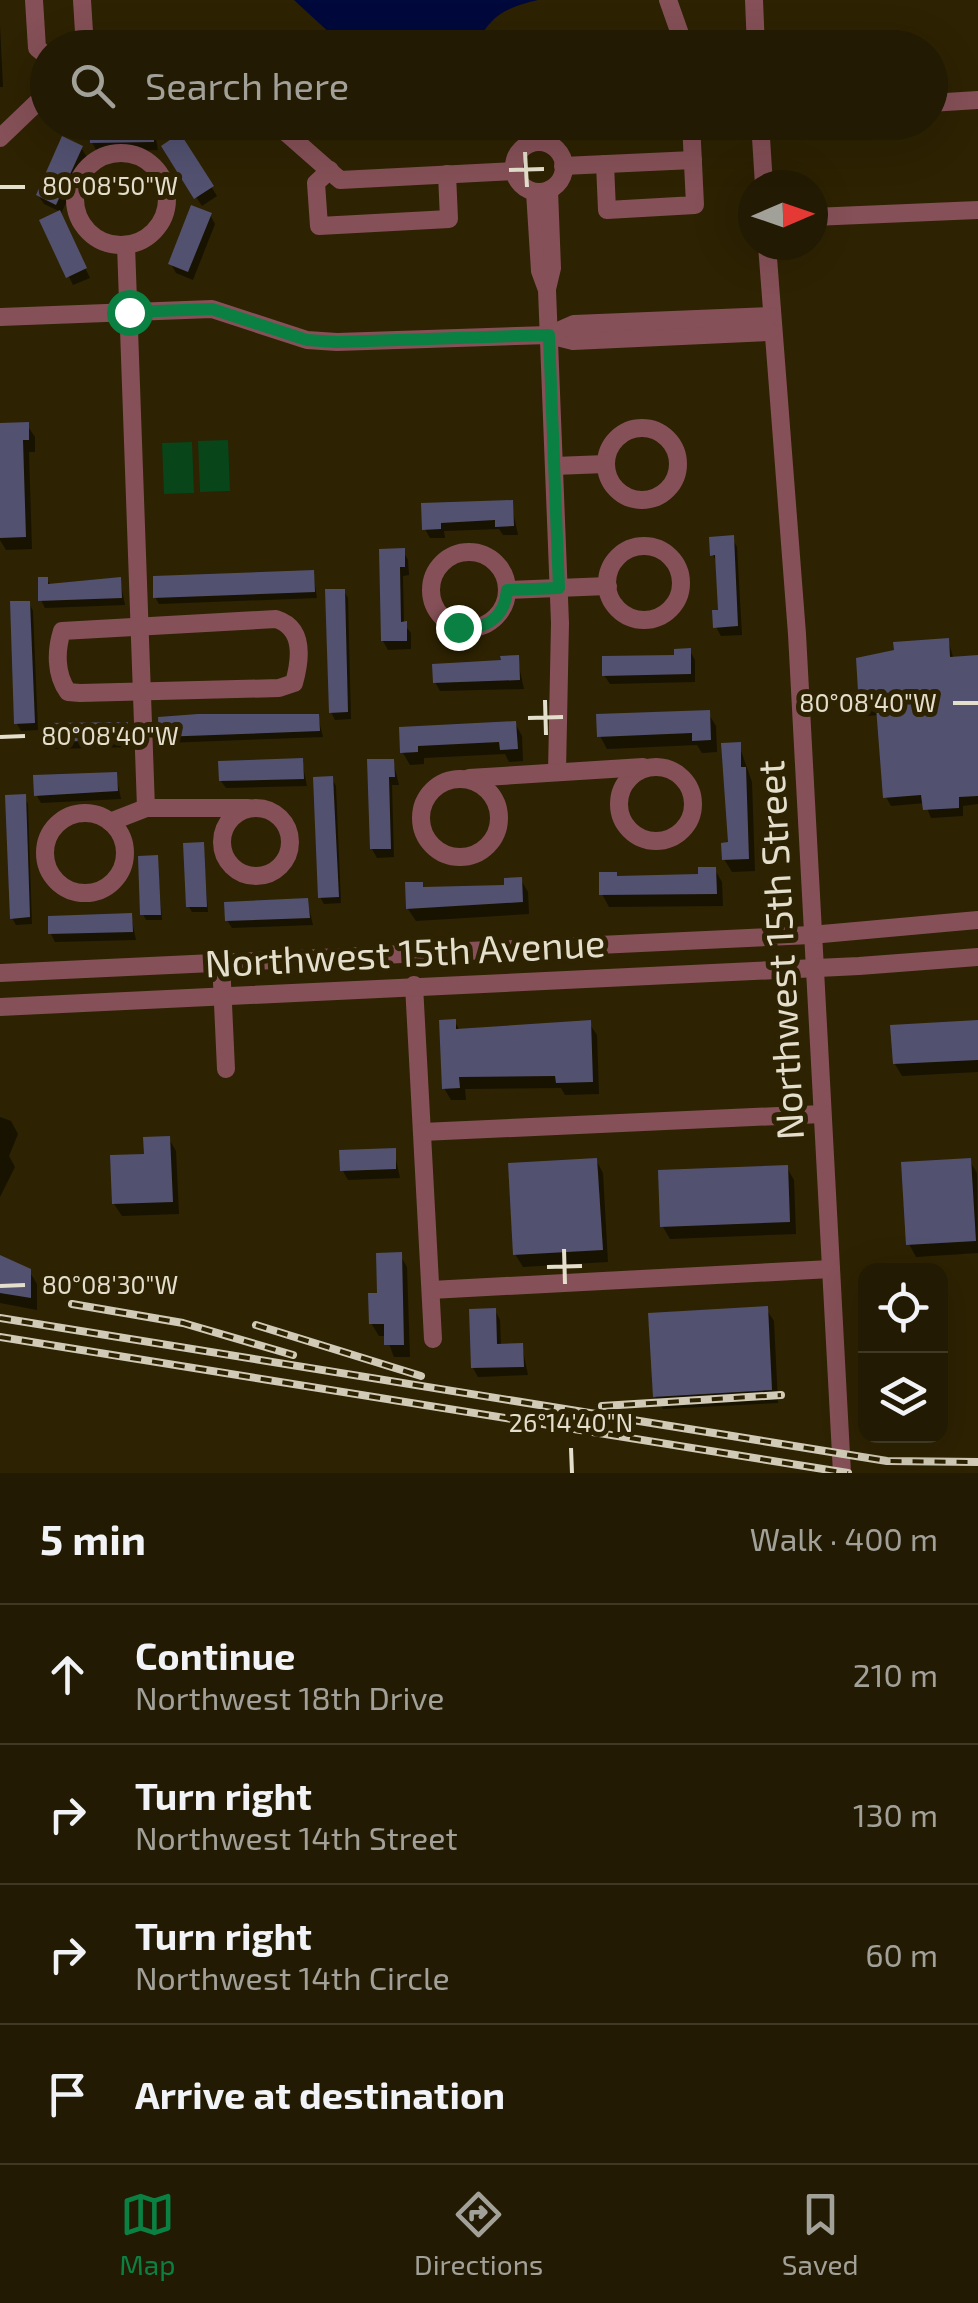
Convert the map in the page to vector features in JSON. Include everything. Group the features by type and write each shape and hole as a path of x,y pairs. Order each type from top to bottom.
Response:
{"street":[{"path":"34,0 36,30"},
{"path":"82,0 84,30"},
{"path":"668,0 679,30"},
{"path":"754,0 755,30"},
{"path":"948,102 978,100"},
{"path":"0,138 30,109"},
{"path":"295,140 340,180 514,171"},
{"path":"604,164 608,210 695,205 692,140"},
{"path":"761,140 763,170"},
{"path":"535,142 552,146 564,166 562,178 542,191 522,186 514,171 520,150 535,142"},
{"path":"115,153 144,160 156,169 167,195 160,223 152,234 126,245 95,238 84,226 75,196 88,168 115,153"},
{"path":"564,166 693,160"},
{"path":"330,170 316,184 319,226 449,219 447,174"},
{"path":"542,191 552,268 547,290 559,588 557,772"},
{"path":"828,216 978,210"},
{"path":"126,245 146,808"},
{"name":"Northwest 15th Street","path":"768,260 797,634 842,1473"},
{"path":"0,317 212,309 307,340 337,342 549,335 574,324 770,324"},
{"path":"641,428 664,435 673,444 678,468 667,491 644,501 619,493 611,484 606,464 618,436 641,428"},
{"path":"554,466 606,464"},
{"path":"642,546 664,552 674,560 681,586 671,610 648,620 622,613 608,586 611,566 619,556 642,546"},
{"path":"468,552 492,560 502,569 507,590 503,609 495,619 470,629 446,621 437,611 431,585 443,562 468,552"},
{"path":"507,590 608,586"},
{"path":"276,619 290,624 297,634 299,667 294,683 279,688 68,692 60,681 57,646 62,631 140,624 276,619"},
{"path":"459,778 484,787 493,797 498,824 485,847 460,856 448,855 426,838 421,812 434,788 459,778 653,766 678,774 692,796 688,821 670,838 657,841 632,833 619,811 619,798 630,776 653,766"},
{"path":"110,822 125,852 116,878 89,894 63,887 49,871 45,857 52,830 70,816 84,814 110,822 146,808 254,808"},
{"name":"Northwest 15th Avenue","path":"0,973 811,935 978,920"},
{"path":"918,960 978,944"},
{"path":"918,960 978,957"},
{"name":"Northwest 15th Avenue","path":"0,1007 918,960"},
{"path":"221,961 226,1069"},
{"path":"414,985 433,1339"},
{"path":"422,1132 822,1114"},
{"path":"431,1290 830,1269"}],"green space":[{"path":"228,440 230,491 200,492 198,441"},
{"path":"192,442 194,493 164,494 162,443"}],"shaded area":[{"path":"294,0 538,0 500,15 485,30 326,30"}],"building":[{"path":"60,140 83,146 56,205 36,195"},
{"path":"90,140 154,140 154,142"},
{"path":"170,140 184,140 214,186 194,199 161,146"},
{"path":"191,205 212,213 188,272 168,264"},
{"path":"60,210 87,268 66,278 39,220"},
{"path":"29,422 29,440 23,440 26,537 0,538 0,423"},
{"path":"513,500 514,526 495,527 495,520 441,523 441,529 422,530 421,503"},
{"path":"734,535 738,626 713,628 712,610 718,610 715,555 710,556 709,537"},
{"path":"405,548 405,567 400,567 401,622 407,621 407,641 381,641 379,549"},
{"path":"314,570 315,592 153,598 153,576"},
{"path":"38,577 48,577 48,584 121,577 122,598 38,601"},
{"path":"325,589 345,589 348,712 329,713"},
{"path":"10,601 30,601 35,723 14,724"},
{"path":"949,638 950,657 978,655 978,796 959,797 959,808 923,810 921,795 883,798 876,707 859,708 856,658 894,650 893,642"},
{"path":"691,648 691,674 602,676 602,656 674,655 674,649"},
{"path":"519,655 520,680 433,683 432,664 501,660 500,656"},
{"path":"710,710 711,740 692,741 692,733 597,737 596,714"},
{"path":"319,714 320,731 159,737 158,717"},
{"path":"516,721 518,749 500,750 499,742 418,746 418,752 400,753 399,727"},
{"path":"128,722 128,740 44,742 43,723"},
{"path":"741,742 741,767 746,767 749,859 722,860 721,843 728,842 721,743"},
{"path":"303,758 304,779 219,781 218,761"},
{"path":"367,759 394,759 395,777 389,777 391,849 370,849"},
{"path":"117,772 118,791 34,796 33,775"},
{"path":"333,776 339,897 318,898 313,777"},
{"path":"26,794 30,917 10,919 5,795"},
{"path":"204,842 207,907 186,907 183,843"},
{"path":"158,855 161,915 140,915 138,856"},
{"path":"698,867 716,867 717,894 599,895 599,872 617,872 617,876 698,874"},
{"path":"522,877 523,902 406,909 405,882 423,882 423,887 504,885 504,878"},
{"path":"308,898 310,918 225,921 224,902"},
{"path":"132,913 133,932 48,934 48,916"},
{"path":"456,1019 456,1029 591,1020 593,1082 556,1083 555,1076 459,1077 460,1088 442,1089 439,1020"},
{"path":"978,1020 978,1060 893,1064 890,1025"},
{"path":"170,1136 173,1202 112,1204 110,1155 144,1154 143,1137"},
{"path":"396,1148 396,1169 340,1171 339,1150"},
{"path":"597,1158 603,1250 513,1255 508,1163"},
{"path":"971,1158 976,1241 906,1245 901,1162"},
{"path":"788,1165 790,1222 660,1227 658,1170"},
{"path":"402,1252 404,1345 384,1345 384,1324 369,1324 368,1293 377,1293 376,1253"},
{"path":"0,1255 31,1269 31,1298 0,1293"},
{"path":"768,1306 772,1390 653,1397 648,1313"},
{"path":"496,1308 497,1344 523,1343 524,1367 471,1368 469,1309"}],"railway":[{"path":"72,1304 183,1323 293,1355"},
{"path":"0,1318 887,1461 978,1462"},
{"path":"256,1325 421,1376"},
{"path":"0,1337 848,1473"},
{"path":"602,1406 781,1395"}],"route":[{"path":"129,312 212,309 307,340 337,342 549,335 559,588 507,590 503,609 495,619 484,626 458,627"}]}
